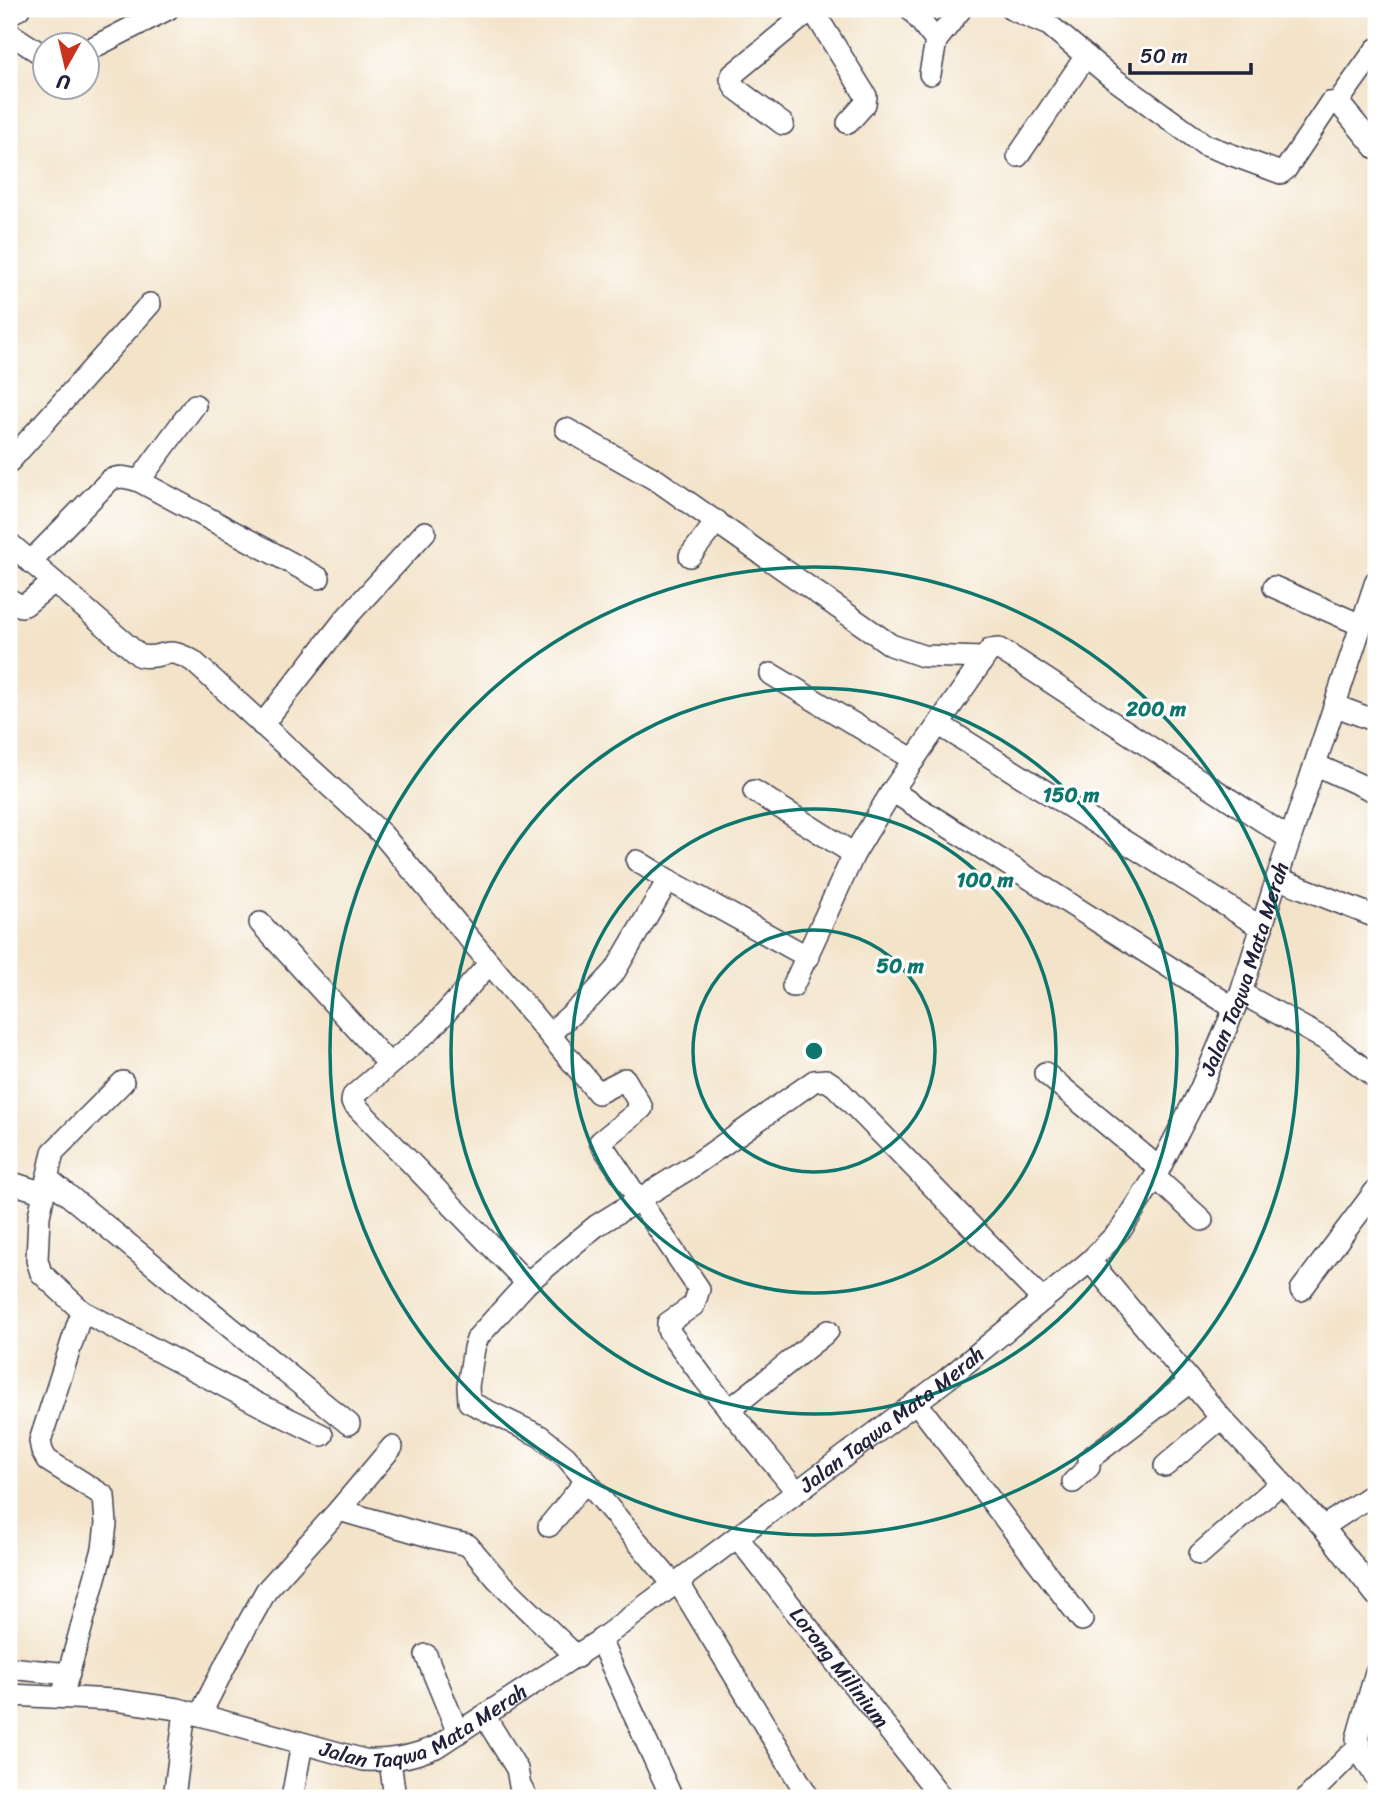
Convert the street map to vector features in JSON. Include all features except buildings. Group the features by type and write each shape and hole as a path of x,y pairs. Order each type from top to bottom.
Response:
{"street":[{"path":"9,14 19,9"},
{"path":"102,43 168,9"},
{"path":"783,124 735,88 732,75 812,9 866,96 865,104 848,123"},
{"path":"911,9 936,41"},
{"path":"930,74 936,41 961,9"},
{"path":"1011,9 1049,25 1138,97 1205,145 1281,173 1330,103 1338,102 1376,49"},
{"path":"9,33 32,48"},
{"path":"1018,156 1086,56"},
{"path":"1338,102 1376,148"},
{"path":"9,462 149,304"},
{"path":"139,481 195,405"},
{"path":"566,429 658,481 891,645 923,656 983,658"},
{"path":"30,562 117,476 139,481 319,578"},
{"path":"690,556 718,521"},
{"path":"270,731 346,618 425,532"},
{"path":"9,543 140,656 172,652 193,661 382,834 598,1093 625,1079 642,1108 600,1142 699,1289 694,1305 668,1323 668,1330 729,1410 797,1492"},
{"name":"Jalan Taqwa Mata Merah","path":"9,1695 115,1700 193,1713 364,1760 415,1756 436,1747 577,1657 916,1402 1090,1262 1122,1228 1157,1172 1199,1090 1238,1001 1336,706 1365,636 1376,580"},
{"path":"9,599 23,606 54,582"},
{"path":"1274,587 1365,636"},
{"path":"793,986 854,855 892,791 990,650 999,649 1290,839"},
{"path":"771,674 914,761"},
{"path":"1336,706 1376,721"},
{"path":"940,725 1262,928"},
{"path":"1316,765 1376,792"},
{"path":"754,791 854,855"},
{"path":"892,791 1238,1001 1328,1041 1376,1077"},
{"path":"637,861 808,957"},
{"path":"1277,878 1376,917"},
{"path":"550,1033 590,998 615,971 668,880"},
{"path":"260,923 389,1064"},
{"path":"489,964 431,1029 353,1096 352,1102 527,1283"},
{"path":"1045,1073 1157,1172 1202,1220"},
{"path":"809,1798 676,1583 566,1457 541,1436 469,1402 468,1386 478,1336 527,1283 596,1226 693,1166 814,1081 826,1080 835,1086 1043,1300"},
{"path":"123,1082 54,1152 38,1238 37,1260 41,1273 82,1311 322,1435"},
{"path":"9,1182 46,1186 349,1424"},
{"path":"1301,1290 1376,1190"},
{"path":"1090,1262 1221,1418 1323,1527 1376,1595"},
{"path":"62,1697 103,1549 106,1524 104,1496 47,1460 40,1441 82,1311"},
{"path":"729,1410 828,1331"},
{"path":"1073,1482 1089,1467 1089,1459 1190,1382"},
{"path":"916,1402 1082,1620"},
{"path":"1165,1466 1221,1418"},
{"path":"174,1798 193,1713 231,1654 266,1591 340,1510 392,1447"},
{"path":"549,1526 586,1481"},
{"path":"1200,1555 1282,1483"},
{"path":"1323,1527 1376,1492"},
{"path":"340,1510 468,1545 497,1579 577,1657"},
{"name":"Lorong Milinium","path":"737,1537 941,1798"},
{"path":"600,1640 672,1798"},
{"path":"426,1655 458,1733"},
{"path":"9,1668 69,1674"},
{"path":"1376,1672 1359,1728 1358,1747 1376,1777"},
{"path":"485,1717 516,1769 520,1786 527,1798"},
{"path":"292,1798 302,1744"},
{"path":"1307,1798 1358,1747"},
{"path":"390,1760 396,1798"}]}
